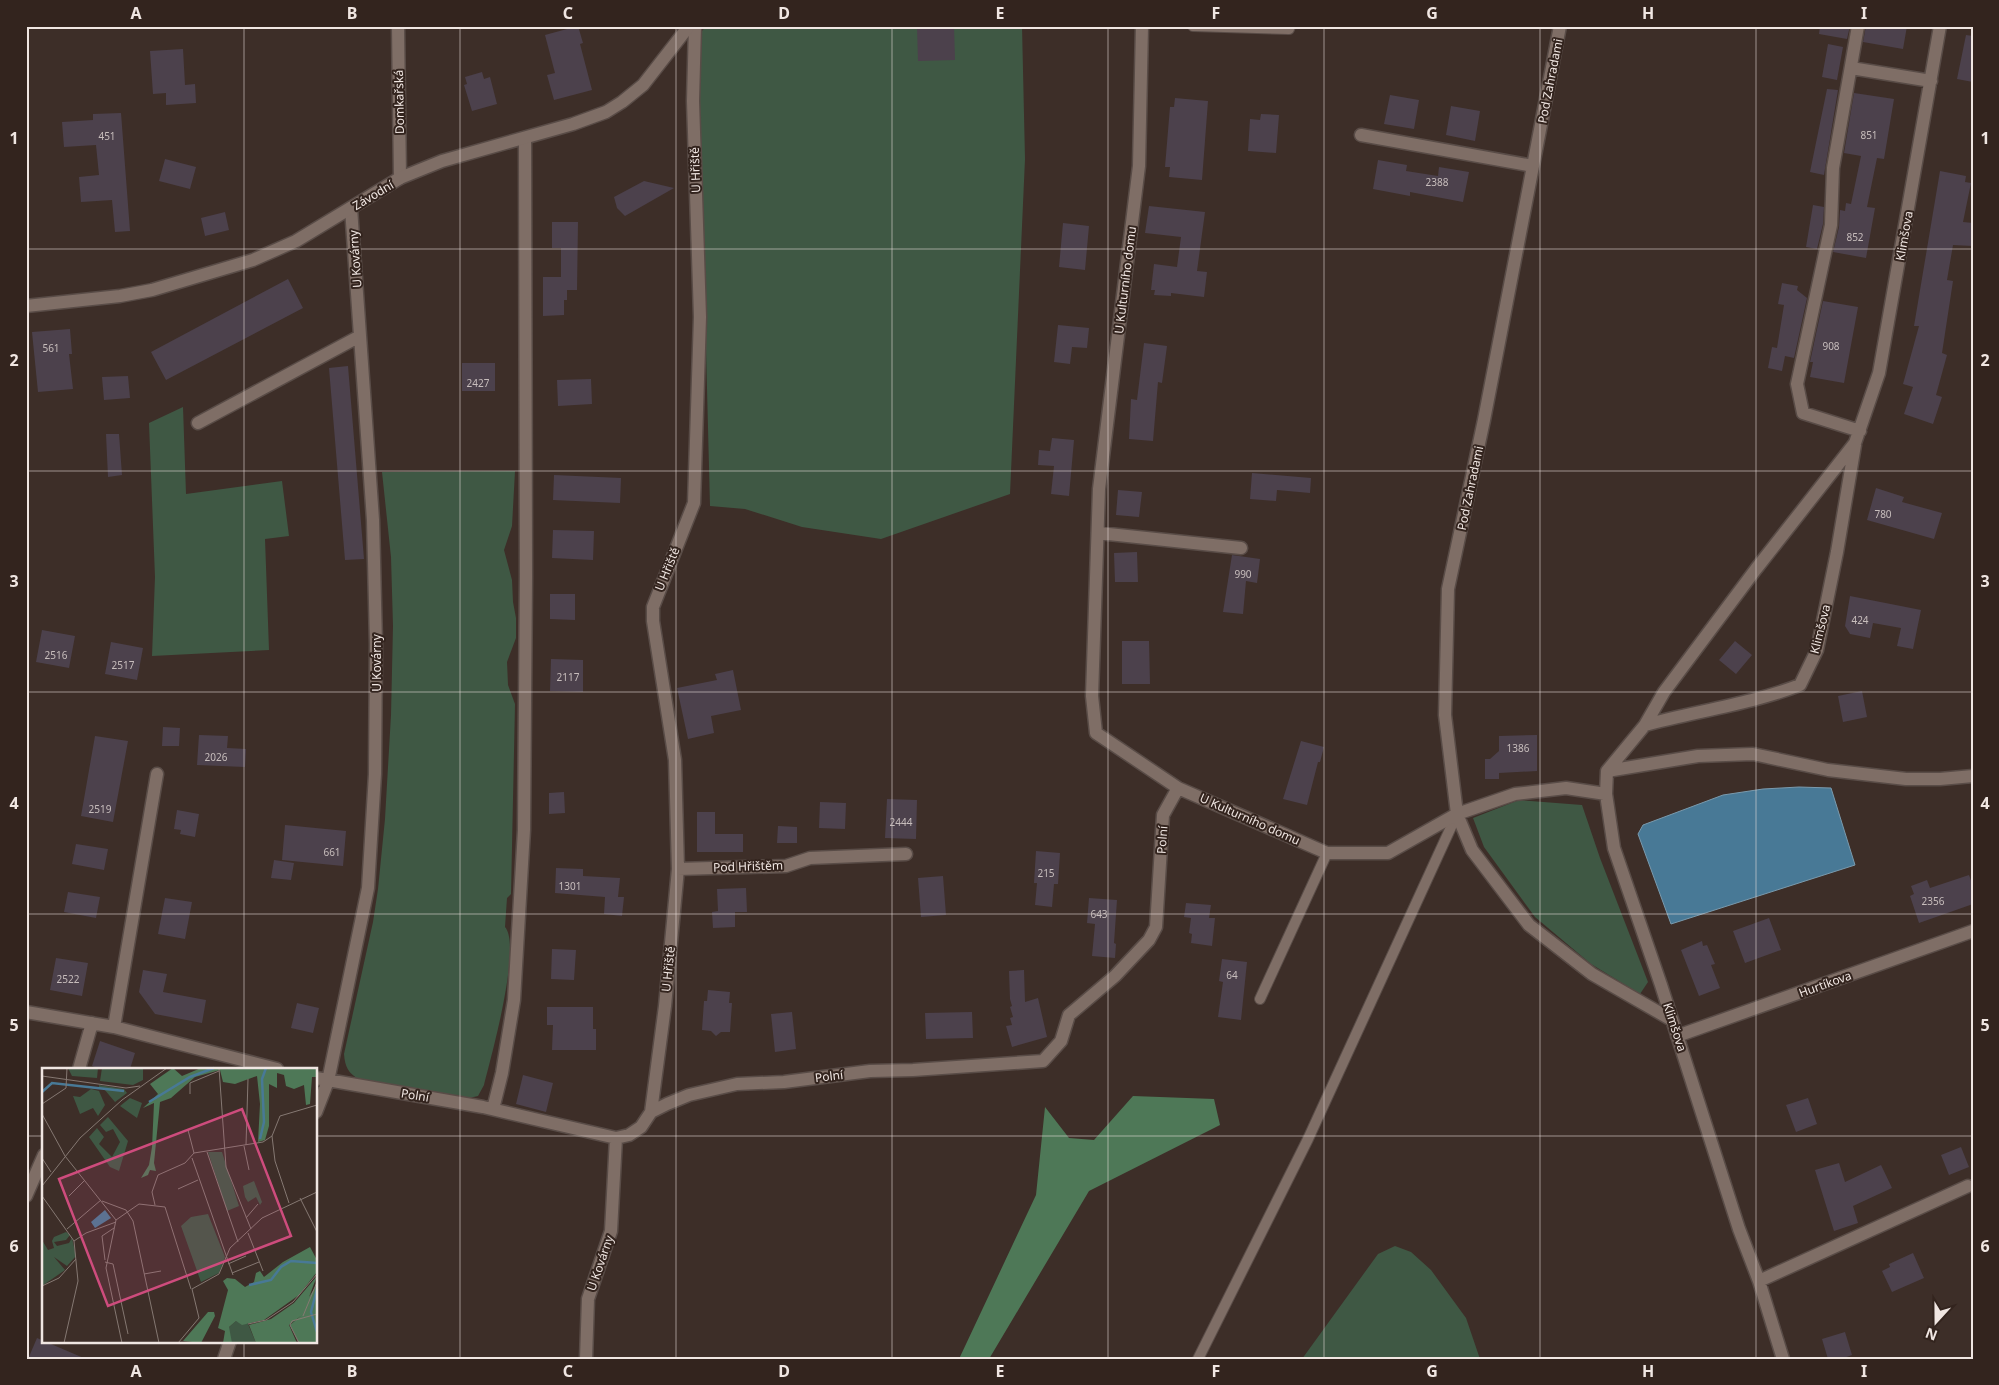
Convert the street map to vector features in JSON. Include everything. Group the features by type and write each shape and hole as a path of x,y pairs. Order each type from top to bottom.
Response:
{"street":[{"name":"Domkařská","path":"398,26 400,178"},
{"name":"Závodní","path":"26,306 120,296 152,290 274,252 400,178 442,160 591,119 622,102 643,85 689,26"},
{"name":"U Hřiště","path":"651,1112 665,1006 678,869 676,760 653,621 653,607 694,502 700,317 693,101 694,26"},
{"name":"U Kulturního domu","path":"1142,26 1139,166 1099,489 1092,696 1096,733 1178,788 1327,853 1388,853 1457,814 1515,794 1566,788 1606,794"},
{"name":"Pod Zahradami","path":"1560,26 1484,420 1448,589 1446,715 1457,814 1472,850 1529,925 1592,974 1672,1020"},
{"path":"1858,26 1833,168 1831,225 1797,384 1803,413 1860,430"},
{"name":"Klimšova","path":"1645,724 1771,696 1800,684 1817,650 1838,552 1856,443 1879,373 1940,26"},
{"path":"1851,68 1931,81"},
{"path":"1361,135 1533,166"},
{"path":"493,1109 502,1073 514,1000 524,830 526,586 525,138"},
{"name":"U Kovárny","path":"318,1101 368,888 375,774 373,520 351,208"},
{"path":"198,423 360,336"},
{"name":"Klimšova","path":"1783,1359 1759,1281 1739,1230 1672,1020 1614,848 1606,794 1607,771 1645,724 1664,692 1756,569 1856,443"},
{"path":"1099,533 1241,548"},
{"path":"1607,771 1698,756 1753,754 1828,770 1898,778 1940,779 1973,776"},
{"path":"114,1027 157,774"},
{"name":"Polní","path":"322,1080 493,1109 616,1138 629,1135 641,1127 651,1112 689,1096 737,1084 784,1082 870,1071 1043,1061 1061,1041 1069,1015 1115,976 1149,940 1156,927 1163,816 1178,788"},
{"name":"Pod Hřištěm","path":"678,869 786,866 810,858 906,854"},
{"name":"Hurtíkova","path":"1677,1036 1973,931"},
{"path":"26,1012 114,1027 273,1068"},
{"path":"79,1068 92,1023"},
{"name":"U Kovárny","path":"586,1359 588,1299 611,1231 616,1138"},
{"path":"26,1196 42,1160"},
{"path":"1759,1281 1968,1186"},
{"path":"224,1359 230,1342"}],"lane":[{"path":"1193,26 1289,29 1290,26"},
{"path":"1198,1359 1308,1140 1457,814"},
{"path":"1260,999 1327,853"}],"green space":[{"path":"706,26 1022,26 1025,159 1010,494 881,539 802,527 745,509 710,506 698,36"},
{"path":"183,407 186,494 282,481 289,536 265,539 269,650 152,656 155,577 149,423"},
{"path":"515,471 512,526 504,550 512,580 516,618 516,638 507,662 508,685 515,704 511,894 507,898 505,927 509,938 510,956 504,1003 484,1085 478,1096 465,1099 360,1080 350,1072 344,1059 373,922 385,819 391,715 393,626 391,557 382,472"},
{"path":"1519,800 1582,805 1600,858 1648,982 1640,994 1591,964 1535,917 1484,847 1473,818"},
{"path":"1133,1096 1214,1099 1220,1125 1089,1191 989,1359 959,1359 1036,1195 1045,1107 1069,1138 1094,1140"},
{"path":"1395,1246 1411,1252 1431,1270 1466,1318 1480,1359 1302,1359 1378,1254"}],"water":[{"path":"1831,788 1855,865 1671,924 1638,834 1643,825 1723,795 1763,789"}],"building":[{"path":"578,26 583,43 580,44 592,90 554,100 547,75 555,73 545,35"},
{"path":"917,26 954,26 955,60 918,61"},
{"path":"1820,26 1850,26 1847,39 1819,34"},
{"path":"1866,26 1907,26 1903,49 1863,42"},
{"path":"1966,35 1973,36 1973,82 1957,79"},
{"path":"1828,44 1843,47 1837,80 1822,77"},
{"path":"183,49 185,85 195,84 196,103 166,105 166,93 153,94 150,51"},
{"path":"482,72 484,79 490,77 497,104 472,111 464,85 467,84 465,77"},
{"path":"1827,89 1838,90 1824,175 1810,172"},
{"path":"1854,93 1894,99 1884,159 1877,158 1867,207 1875,208 1866,258 1833,252 1839,227 1840,210 1845,211 1846,203 1851,204 1861,156 1844,153"},
{"path":"1390,95 1419,100 1414,129 1384,124"},
{"path":"1175,98 1208,101 1202,180 1169,177 1170,167 1165,167 1170,107 1174,107"},
{"path":"1451,106 1480,111 1475,141 1446,135"},
{"path":"121,113 130,231 115,232 112,200 81,202 79,177 99,175 96,145 64,147 62,122 93,120 93,114"},
{"path":"1261,114 1279,115 1276,153 1248,151 1250,119 1260,120"},
{"path":"165,159 196,167 190,189 159,181"},
{"path":"1378,160 1407,165 1406,171 1438,176 1439,167 1469,172 1463,202 1410,192 1410,196 1373,189"},
{"path":"1940,171 1966,176 1965,182 1971,183 1963,222 1973,223 1973,246 1953,245 1947,280 1953,281 1942,353 1947,355 1936,395 1942,397 1933,424 1904,414 1913,387 1903,384 1919,326 1914,326"},
{"path":"644,181 674,188 625,216 617,208 614,197"},
{"path":"1813,205 1824,207 1823,224 1817,249 1806,247"},
{"path":"1149,206 1205,212 1197,271 1207,272 1204,297 1171,293 1171,296 1154,295 1155,290 1151,290 1154,264 1177,267 1181,237 1145,233"},
{"path":"225,212 229,230 205,236 201,218"},
{"path":"552,222 578,222 577,290 567,290 567,300 564,300 564,315 543,316 543,277 561,277 561,248 552,248"},
{"path":"1063,223 1089,226 1085,270 1059,267"},
{"path":"288,279 303,308 166,380 151,352"},
{"path":"1782,283 1798,286 1797,290 1807,298 1794,358 1785,356 1782,371 1768,368 1772,347 1777,348 1784,305 1778,304"},
{"path":"1823,301 1858,307 1844,383 1810,377 1813,362 1810,362"},
{"path":"1058,325 1089,328 1087,348 1072,347 1070,364 1054,362"},
{"path":"70,329 72,354 69,354 73,389 38,392 32,332"},
{"path":"1144,343 1167,346 1162,383 1158,382 1153,441 1129,439 1131,399 1137,400"},
{"path":"462,363 495,363 495,391 462,391"},
{"path":"348,366 364,559 345,560 329,368"},
{"path":"128,376 130,398 104,400 102,377"},
{"path":"591,379 592,404 558,406 557,380"},
{"path":"106,434 119,434 122,475 108,477"},
{"path":"1052,438 1074,440 1069,496 1051,494 1054,466 1038,465 1039,450 1050,451"},
{"path":"1252,473 1311,478 1310,493 1277,490 1276,501 1250,499"},
{"path":"554,475 621,478 620,503 553,500"},
{"path":"1876,488 1904,497 1902,502 1942,513 1934,539 1867,520"},
{"path":"1118,490 1142,492 1139,517 1116,515"},
{"path":"553,530 594,531 593,560 552,558"},
{"path":"1137,552 1138,582 1115,582 1114,553"},
{"path":"1232,555 1260,559 1257,583 1246,581 1243,614 1223,612"},
{"path":"550,594 575,594 575,620 550,619"},
{"path":"1850,596 1921,610 1913,649 1897,646 1901,628 1873,623 1870,638 1850,634 1845,626"},
{"path":"42,630 75,636 69,668 36,662"},
{"path":"1122,641 1149,641 1150,684 1122,684"},
{"path":"1735,641 1752,655 1736,674 1719,660"},
{"path":"111,642 143,648 137,680 105,674"},
{"path":"551,659 583,660 583,692 550,691"},
{"path":"733,670 741,710 711,716 714,733 688,739 677,688 717,680 715,674"},
{"path":"1862,691 1867,717 1843,722 1838,696"},
{"path":"163,727 180,728 179,746 162,746"},
{"path":"199,735 228,736 227,748 246,749 245,767 197,765"},
{"path":"1537,735 1537,771 1499,773 1499,779 1485,779 1485,759 1490,759 1499,751 1499,736"},
{"path":"95,736 128,741 113,822 81,816"},
{"path":"1301,741 1324,747 1320,762 1318,762 1307,805 1283,799"},
{"path":"564,792 565,813 549,814 549,793"},
{"path":"887,799 917,800 916,839 885,838"},
{"path":"820,802 846,803 845,829 819,828"},
{"path":"177,810 199,814 195,837 180,834 181,830 174,829"},
{"path":"697,812 715,812 715,834 743,834 743,852 697,852"},
{"path":"285,825 346,831 343,866 282,860"},
{"path":"778,826 797,827 797,843 777,843"},
{"path":"76,844 108,849 104,870 72,864"},
{"path":"1036,851 1060,853 1058,884 1054,884 1052,907 1035,905 1037,883 1034,883"},
{"path":"274,860 294,863 291,880 271,878"},
{"path":"556,868 583,869 583,876 620,878 618,897 624,897 622,916 604,914 605,897 555,893"},
{"path":"1969,875 1973,886 1973,904 1919,923 1910,896 1914,894 1911,886 1927,880 1930,888"},
{"path":"943,876 946,915 921,917 918,878"},
{"path":"746,888 747,912 735,912 735,927 713,928 712,912 718,911 717,889"},
{"path":"68,892 100,897 96,918 64,912"},
{"path":"165,898 192,902 185,939 158,934"},
{"path":"1089,898 1117,900 1114,943 1116,944 1115,958 1092,956 1095,924 1087,923"},
{"path":"1186,903 1211,905 1209,918 1215,918 1212,946 1191,943 1192,934 1189,933 1191,918 1184,917"},
{"path":"1769,918 1781,950 1745,963 1733,931"},
{"path":"1702,941 1703,946 1707,945 1715,964 1711,965 1720,988 1699,996 1681,950"},
{"path":"552,949 576,950 574,980 551,979"},
{"path":"56,958 88,963 82,996 50,990"},
{"path":"1222,959 1247,962 1241,1020 1218,1017 1223,982 1219,981"},
{"path":"143,970 167,974 163,992 206,1000 202,1023 155,1014 139,992"},
{"path":"1024,970 1025,1002 1038,998 1047,1037 1012,1047 1006,1026 1012,1025 1010,1018 1013,1017 1010,1007 1012,1006 1009,971"},
{"path":"708,990 730,992 729,1003 732,1003 730,1032 721,1032 716,1036 711,1031 702,1030 704,1001 707,1001"},
{"path":"297,1003 319,1008 313,1033 291,1028"},
{"path":"547,1007 593,1007 593,1029 596,1029 596,1050 552,1050 553,1025 547,1025"},
{"path":"792,1012 796,1049 775,1052 771,1014"},
{"path":"972,1012 973,1038 926,1039 925,1013"},
{"path":"100,1041 135,1053 130,1068 97,1068 92,1066"},
{"path":"523,1075 553,1083 546,1112 516,1104"},
{"path":"1808,1098 1817,1124 1796,1132 1786,1105"},
{"path":"1961,1147 1969,1167 1949,1175 1941,1155"},
{"path":"1839,1163 1845,1182 1881,1165 1892,1188 1853,1206 1858,1223 1834,1231 1815,1170"},
{"path":"1913,1253 1924,1278 1892,1292 1882,1271 1890,1267 1889,1264"},
{"path":"1845,1332 1852,1355 1841,1359 1828,1359 1822,1339"},
{"path":"37,1338 42,1342 46,1342 86,1359 28,1359"}]}
